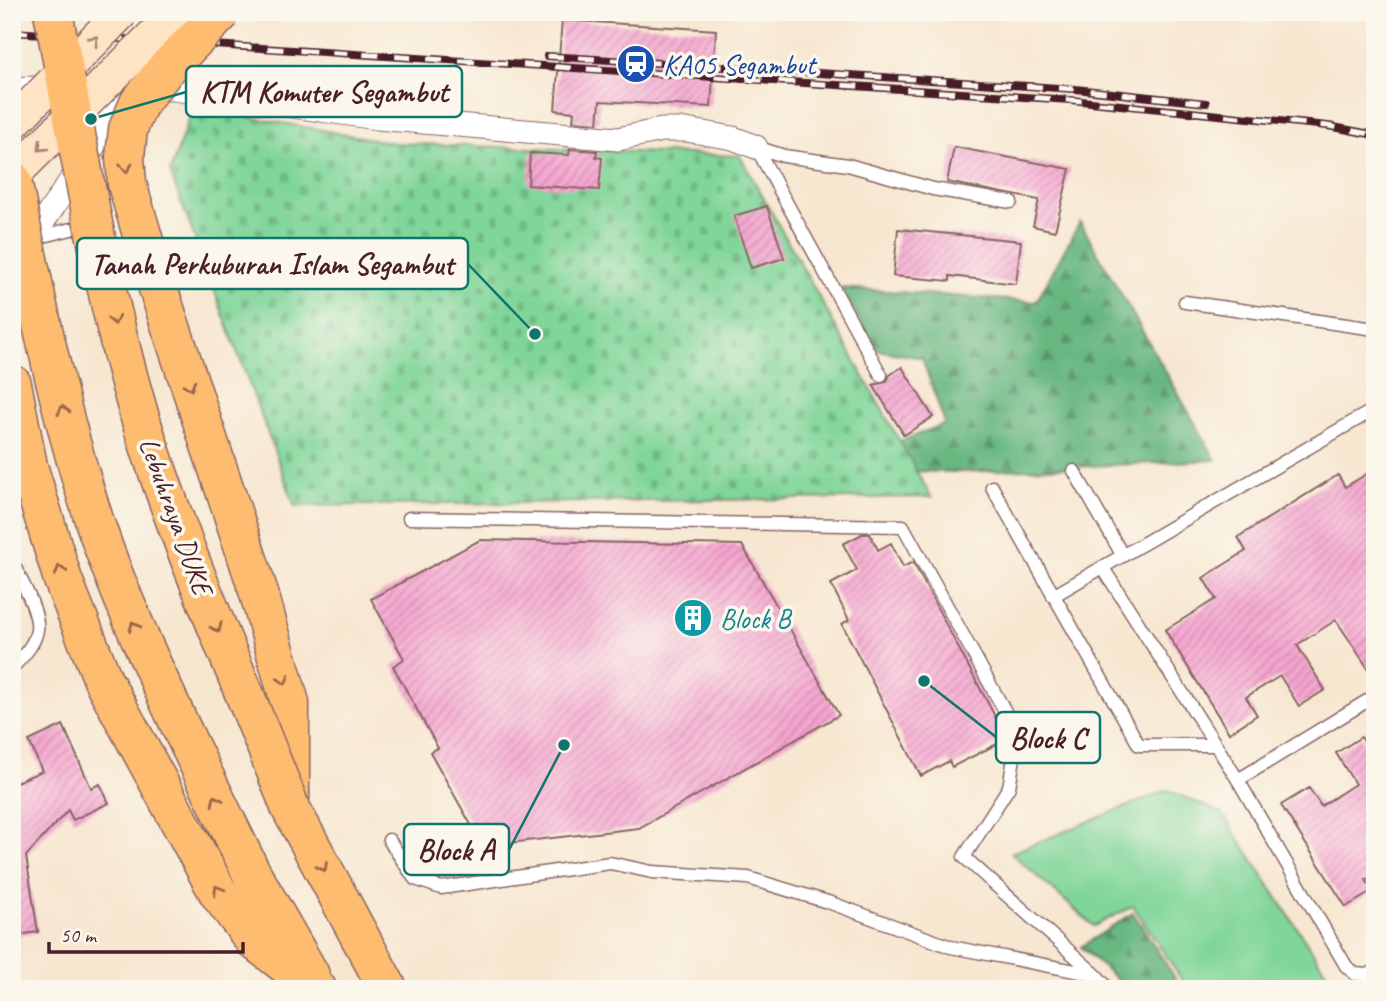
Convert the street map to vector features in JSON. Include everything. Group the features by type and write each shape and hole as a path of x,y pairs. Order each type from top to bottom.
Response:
{"highway":[{"name":"Lebuhraya DUKE","path":"53,12 114,322 139,413 193,569 290,807 388,989"},
{"path":"222,12 165,70 139,103 128,129 125,157 127,184 157,285 258,590 290,703 290,807"},
{"path":"12,178 41,323 67,428 96,527 136,631 240,849 318,989"},
{"path":"12,384 32,479 64,580 103,680 218,892 254,940 318,989"}],"main road":[{"path":"12,124 122,12"},
{"path":"12,178 177,12"}],"street":[{"path":"12,89 174,89 377,118 618,139 662,130 686,130 733,138 757,146"},
{"path":"12,267 92,149 125,89"}],"lane":[{"path":"757,146 784,156 848,165 933,189 1011,202"},
{"path":"757,146 881,374"},
{"path":"32,239 71,229"},
{"path":"1185,302 1375,329"},
{"path":"1054,596 1375,409"},
{"path":"1074,471 1123,556"},
{"path":"992,487 1139,745 1216,745"},
{"path":"409,518 903,526 1018,735 1009,787 964,857 1109,989"},
{"path":"12,562 31,598 38,630 27,651 12,668"},
{"path":"1103,568 1238,780 1346,966 1355,974 1368,975 1375,971"},
{"path":"1238,780 1375,696"},
{"path":"388,840 415,879 441,888 610,863 652,872 748,878 831,903 951,947 1096,975"}],"green space":[{"path":"193,107 394,143 740,156 931,497 295,506 170,172"},
{"path":"1080,222 1216,460 963,472 900,471 892,444 945,424 922,358 877,350 841,288 1036,302"},
{"path":"1167,790 1222,813 1337,989 1188,989 1133,906 1094,926 1011,853"},
{"path":"1133,913 1182,989 1127,989 1081,947"}],"building":[{"name":"KA05 Segambut","path":"562,20 716,30 711,107 600,101 598,123 573,121 574,112 555,110"},
{"path":"954,147 1070,169 1055,231 1033,226 1039,200 947,182"},
{"path":"570,149 597,151 596,157 602,158 599,190 528,185 530,153 569,155"},
{"path":"767,206 784,258 751,268 734,216"},
{"path":"898,229 1021,241 1016,284 950,276 950,281 893,276"},
{"path":"902,367 933,417 904,435 873,385 886,382 890,375"},
{"path":"1375,469 1375,679 1336,620 1297,645 1325,690 1299,706 1280,676 1246,697 1257,715 1229,733 1165,630 1216,599 1203,578 1246,551 1238,537 1338,475 1345,487"},
{"path":"862,534 870,534 878,550 891,543 903,567 913,562 1007,739 952,767 949,761 921,776 842,624 849,620 831,584 857,570 843,544"},
{"path":"480,540 742,545 839,715 639,828 483,846 430,752 438,748 393,666 404,659 371,599"},
{"path":"63,725 91,788 100,784 109,803 73,820 68,810 26,856 38,932 12,936 12,784 42,771 29,741"},
{"path":"1361,737 1375,758 1375,874 1366,880 1373,891 1346,907 1281,805 1309,788 1321,806 1355,784 1336,753"}],"railway":[{"path":"12,32 1071,100 1328,126 1375,135"},
{"path":"547,56 1075,89 1206,103"}],"place":[{"name":"KA05 Segambut","path":"636,64"},
{"name":"KTM Komuter Segambut","path":"91,119"},
{"name":"Tanah Perkuburan Islam Segambut","path":"535,334"},
{"name":"Block B","path":"693,618"},
{"name":"Block C","path":"924,681"},
{"name":"Block A","path":"564,745"}]}
